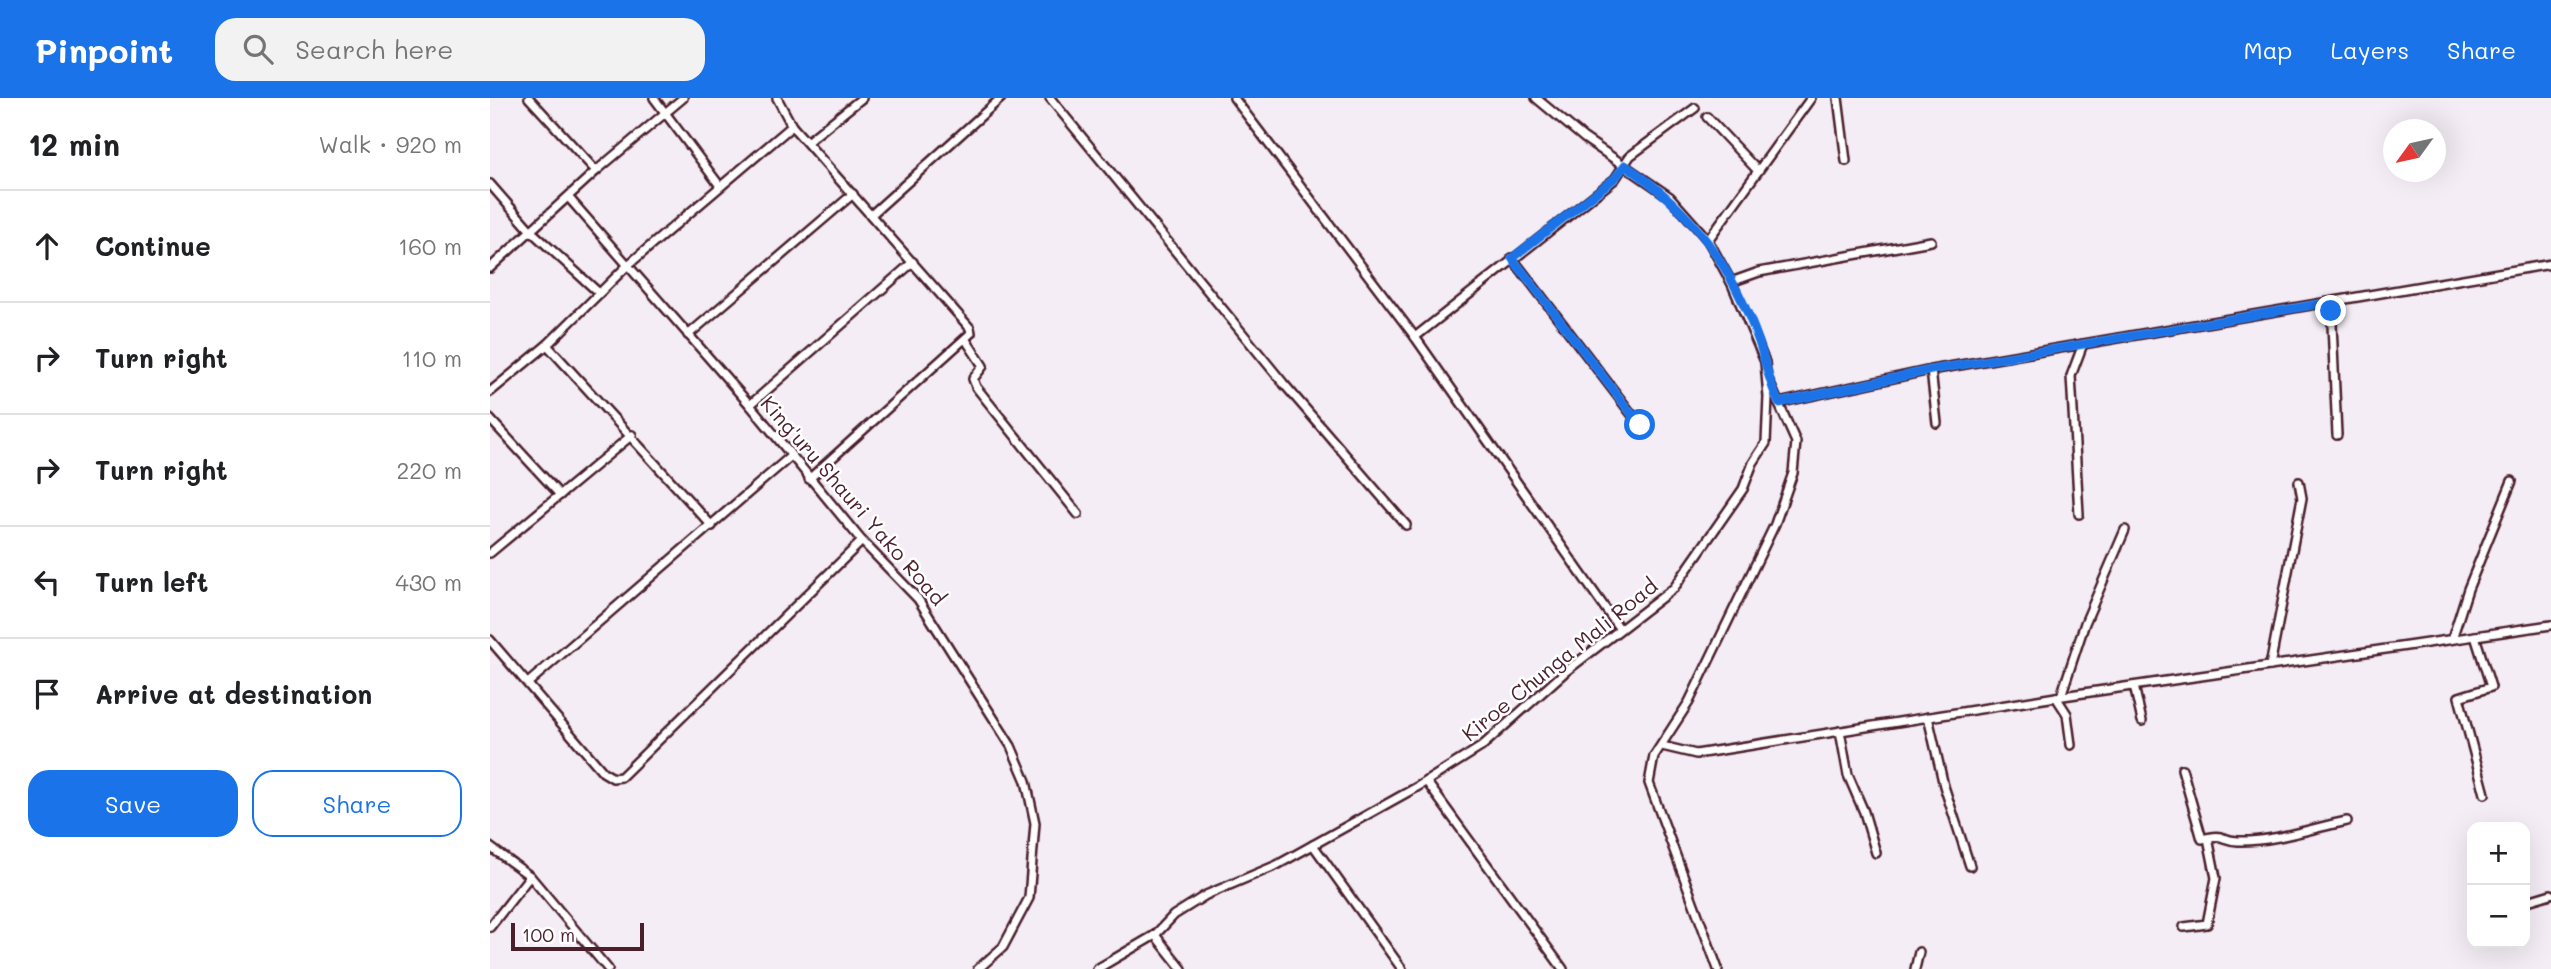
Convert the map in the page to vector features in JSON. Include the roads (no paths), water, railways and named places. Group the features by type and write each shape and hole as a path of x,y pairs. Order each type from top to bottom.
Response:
{"street":[{"path":"529,98 596,171"},
{"path":"536,105 543,98"},
{"path":"654,98 720,187"},
{"path":"490,268 596,171 683,98"},
{"path":"777,98 792,126 970,328 966,340 810,479"},
{"path":"807,142 862,98"},
{"path":"871,215 1001,98"},
{"path":"1050,98 1284,384 1405,525"},
{"path":"1234,98 1415,337 1619,628"},
{"name":"Kiroe Chunga Mali Road","path":"1097,969 1155,935 1174,915 1206,895 1277,865 1481,747 1619,628 1674,588 1743,489 1753,463 1766,443 1766,374 1758,341 1731,282 1708,240 1670,197 1584,138 1536,98"},
{"path":"1708,240 1811,98"},
{"path":"1838,98 1846,161"},
{"path":"1415,337 1615,178 1630,156 1695,108"},
{"path":"1707,117 1758,171"},
{"path":"490,392 547,345 628,265 792,126"},
{"path":"490,184 531,231 599,293"},
{"path":"688,335 853,194"},
{"name":"King'uru Shauri Yako Road","path":"569,198 750,405 862,541 930,614 1011,746 1026,781 1035,823 1028,898 1003,947 978,969"},
{"path":"1731,282 1759,272 1931,241"},
{"path":"1512,258 1640,425"},
{"path":"750,405 913,262"},
{"path":"1779,403 1931,370 2551,264"},
{"path":"2331,302 2337,435"},
{"path":"966,340 982,361 983,366 973,379 976,387 1078,514"},
{"path":"2079,514 2071,388 2074,364 2083,344"},
{"path":"547,345 632,435 712,526"},
{"path":"1931,370 1937,423"},
{"path":"1718,969 1649,783 1654,756 1689,702 1775,524 1793,473 1796,442 1766,374"},
{"path":"490,419 559,495"},
{"path":"490,553 632,435"},
{"path":"528,683 791,456"},
{"path":"2452,639 2468,589 2512,481"},
{"path":"2270,666 2302,498 2299,482"},
{"path":"2071,745 2067,713 2059,697 2085,623 2125,530"},
{"path":"490,640 603,772 613,778 621,777 862,541"},
{"path":"1662,746 1696,754 2059,697 2551,625"},
{"path":"2475,636 2491,687 2459,697 2485,794"},
{"path":"2134,686 2142,721"},
{"path":"1928,718 1944,786 1970,866"},
{"path":"1840,731 1848,775 1864,811 1876,853"},
{"path":"2182,769 2202,839 2221,834 2239,841 2347,821"},
{"path":"1426,781 1563,969"},
{"path":"2184,927 2207,924 2208,904 2216,878 2208,838"},
{"path":"1313,845 1402,969"},
{"path":"490,847 530,876 608,969"},
{"path":"490,927 530,876"},
{"path":"2531,900 2551,894"},
{"path":"1155,935 1182,969"},
{"path":"1915,969 1919,952"}]}
